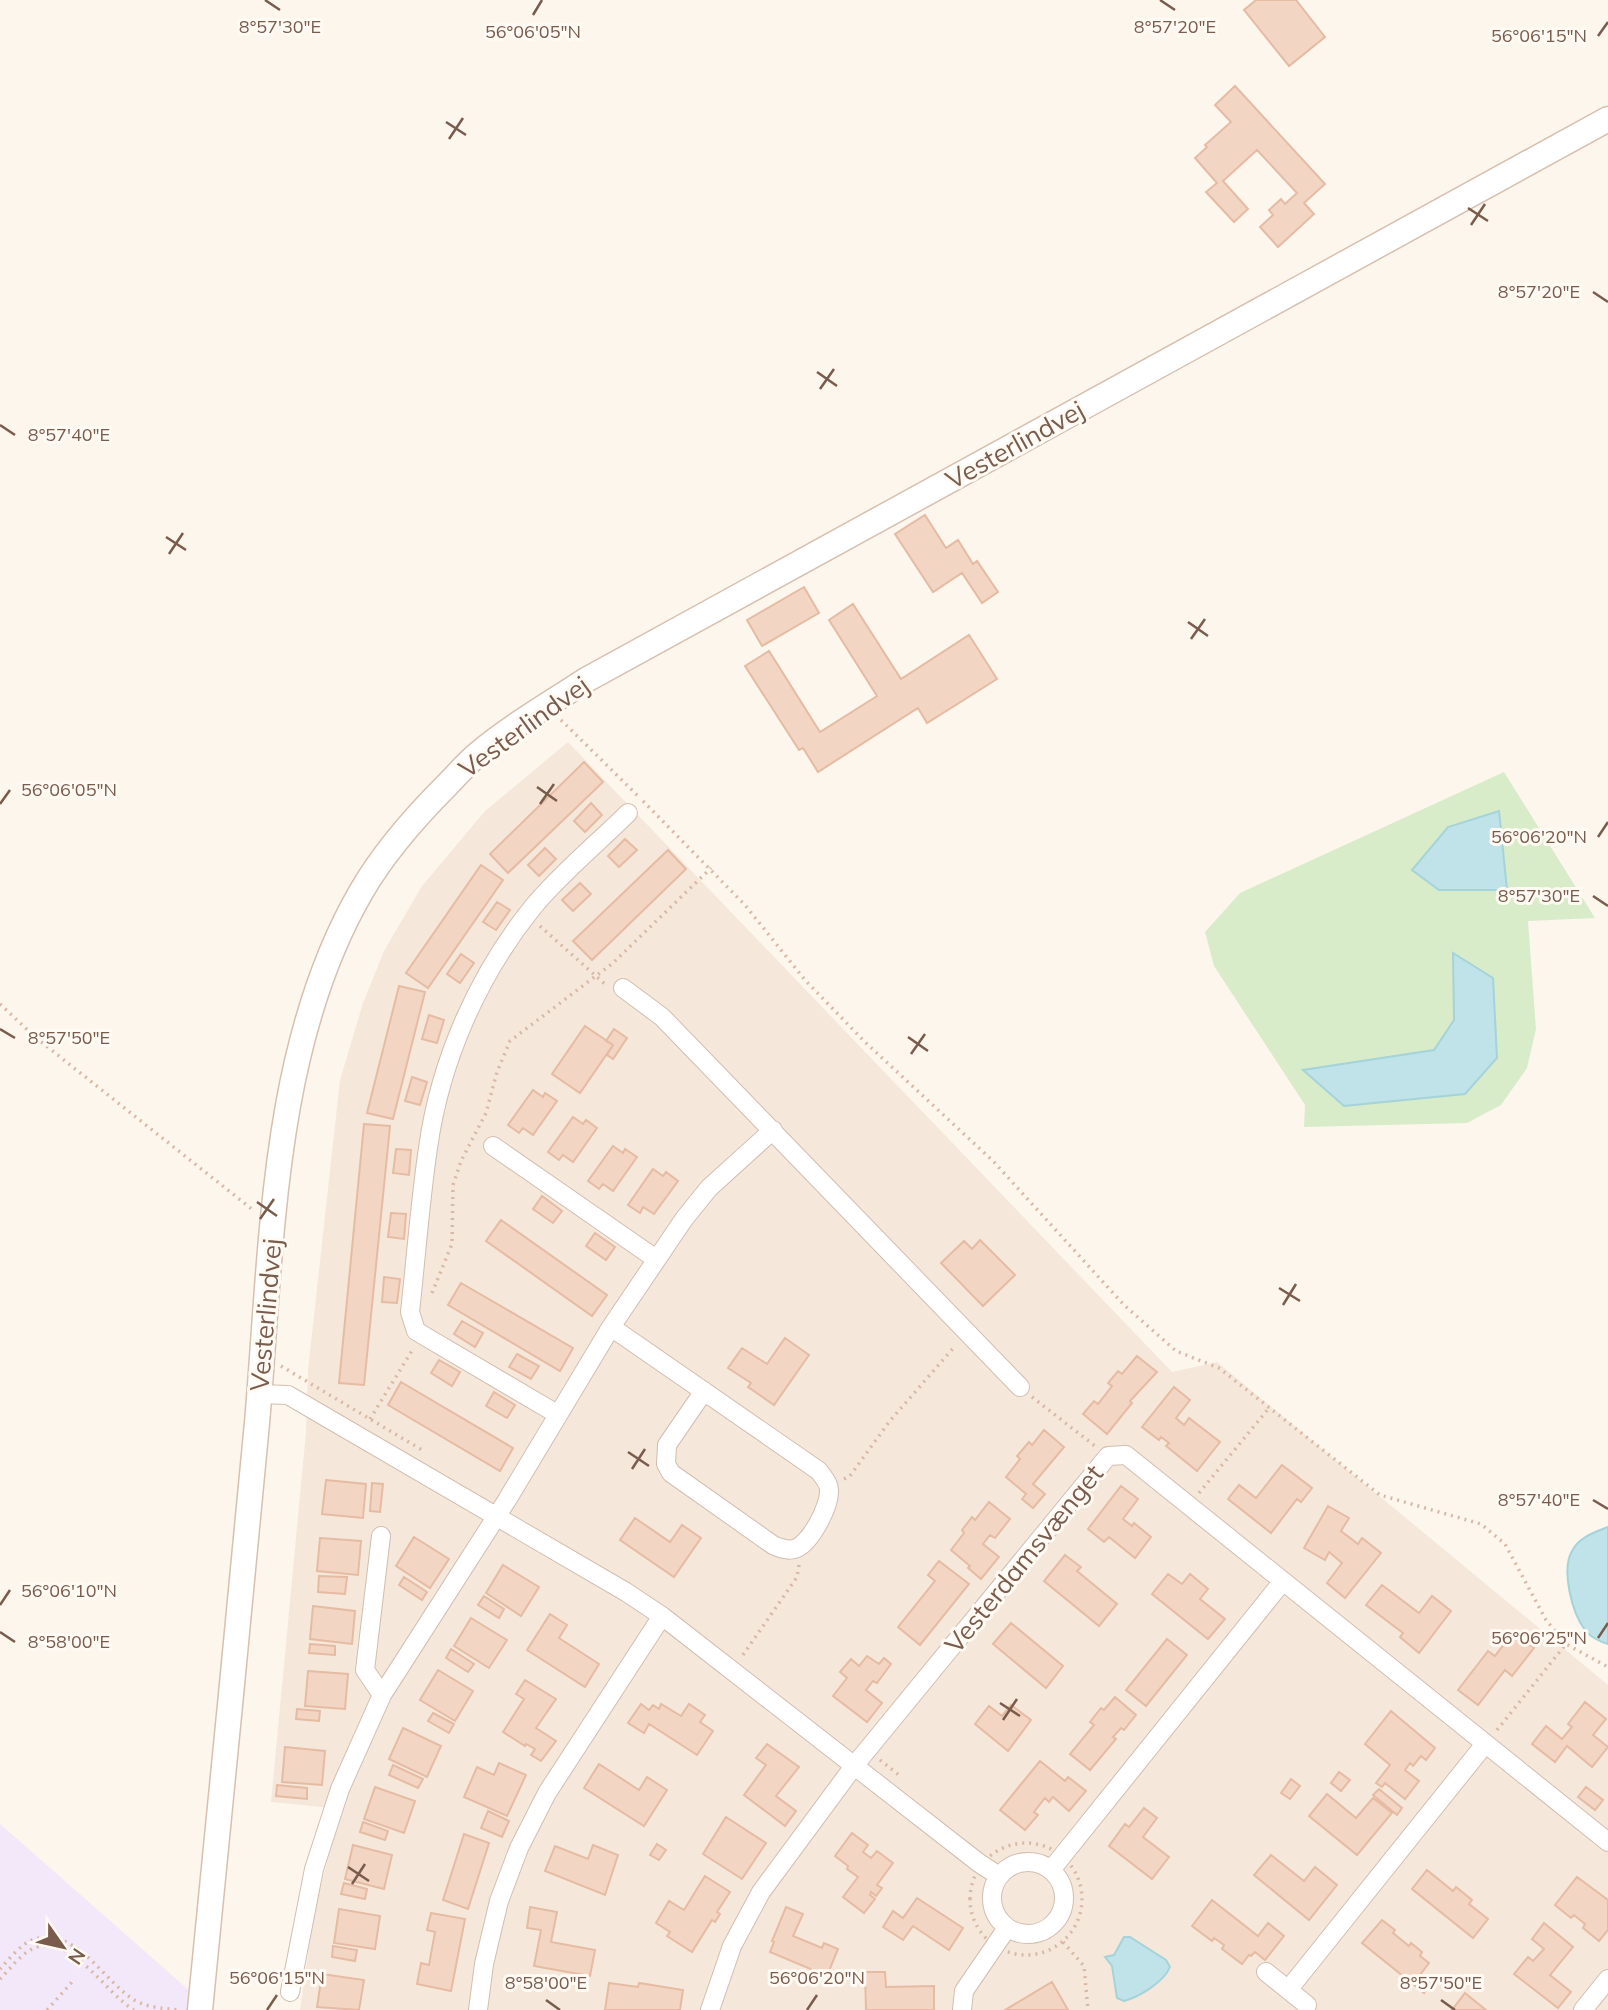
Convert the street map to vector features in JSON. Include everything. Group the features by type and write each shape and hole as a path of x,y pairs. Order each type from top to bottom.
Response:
{"street":[{"name":"Vesterlindvej","path":"200,2010 273,1226 286,1124 303,1031 330,956 359,896 381,859 477,755 586,680 1608,119"},
{"path":"557,1414 416,1331 410,1312 428,1146 449,1057 469,1010 501,950 528,915 628,813"},
{"path":"623,988 663,1017 1020,1387"},
{"path":"290,1992 314,1870 340,1789 382,1695 497,1516 557,1414 656,1259 709,1188 772,1130"},
{"path":"493,1146 656,1259"},
{"path":"611,1327 704,1391 819,1471 830,1486 829,1500 805,1544 787,1550 773,1545 671,1473 666,1464 667,1445 704,1391"},
{"path":"259,1394 288,1395 497,1516 662,1616 999,1876"},
{"name":"Vesterdamsvænget","path":"710,2010 732,1946 761,1892 854,1766 1108,1456 1126,1455 1608,1842"},
{"path":"381,1536 365,1670 382,1695"},
{"path":"1057,1863 1283,1581"},
{"path":"478,2010 484,1964 499,1901 519,1847 547,1793 662,1616"},
{"path":"1288,1990 1485,1744"},
{"path":"1024,1861 1057,1863 1065,1898 1061,1913 1052,1926 1030,1934 1007,1928 993,1910 991,1898 999,1876 1010,1866 1024,1861"},
{"path":"962,2010 964,1991 1007,1928"},
{"path":"1266,1972 1307,2005"},
{"path":"1583,2010 1608,1979"}],"path":[{"path":"546,706 711,868 745,905 805,980 864,1042 993,1161 1124,1305 1176,1351 1219,1368 1380,1495 1481,1524 1505,1544 1546,1620 1566,1644 1608,1667"},
{"path":"428,1302 452,1244 453,1185 461,1161 486,1113 496,1072 510,1041 613,963 711,868"},
{"path":"528,915 613,991 623,988"},
{"path":"0,1004 35,1037 273,1226"},
{"path":"830,1486 850,1476 889,1422 967,1332"},
{"path":"370,1419 422,1335"},
{"path":"1020,1387 1108,1456"},
{"path":"1189,1505 1269,1408"},
{"path":"743,1655 797,1577 799,1566 795,1549"},
{"path":"1485,1744 1566,1644"},
{"path":"1021,1843 1039,1844 1057,1863 1077,1875 1083,1899 1078,1922 1063,1942 1042,1953 1030,1955 1006,1952 996,1946 979,1929 970,1895 982,1865 996,1852 1021,1843"},
{"path":"962,1875 973,1883"},
{"path":"0,1969 32,1940 59,1939 74,1946 138,2002 151,2007 178,2010"},
{"path":"1063,1942 1084,1966 1087,2010"},
{"path":"0,1979 30,1950 42,1945 52,1945 71,1953 134,2010"},
{"path":"47,2010 73,1981"}],"shaded area":[{"path":"568,742 1172,1372 1217,1362 1608,1685 1608,2010 300,2010 315,1906 342,1809 271,1802 306,1432 308,1370 340,1080 363,1003 384,951 422,886 485,811"},
{"path":"0,1824 191,1992 191,2010 0,2010"}],"green space":[{"path":"1504,772 1595,918 1528,921 1536,1029 1527,1068 1501,1105 1467,1123 1304,1127 1305,1105 1214,966 1205,932 1240,893"}],"water":[{"path":"1499,811 1507,890 1439,890 1412,870 1448,827"},
{"path":"1453,953 1493,978 1497,1058 1465,1094 1344,1106 1303,1070 1434,1050 1454,1020"},
{"path":"1608,1527 1608,1644 1589,1634 1580,1623 1572,1603 1568,1569 1572,1551 1579,1542"},
{"path":"1124,1937 1130,1937 1166,1960 1170,1967 1150,1988 1124,2001 1117,1998 1112,1966 1105,1957 1114,1955"}],"building":[{"path":"1256,0 1296,0 1325,37 1289,66 1244,10"},
{"path":"1235,86 1325,184 1304,203 1314,214 1278,247 1260,227 1273,215 1269,210 1281,199 1285,204 1297,193 1257,150 1223,181 1248,209 1234,222 1206,192 1217,183 1195,158 1207,147 1205,145 1231,122 1215,105"},
{"path":"925,515 946,548 958,540 973,564 977,561 998,592 982,603 962,573 933,592 895,534"},
{"path":"804,587 819,613 762,646 747,620"},
{"path":"853,604 901,679 969,635 997,679 927,723 918,708 818,772 803,748 799,750 745,666 769,651 820,732 877,696 829,620"},
{"path":"584,762 603,782 508,873 490,854"},
{"path":"591,803 602,815 585,832 574,821"},
{"path":"625,839 637,850 619,867 608,856"},
{"path":"545,848 556,859 539,876 528,865"},
{"path":"668,850 686,869 592,960 573,941"},
{"path":"481,865 503,880 428,988 406,973"},
{"path":"580,883 591,894 573,911 562,900"},
{"path":"497,902 510,910 496,930 483,922"},
{"path":"461,954 474,963 460,983 447,974"},
{"path":"399,986 425,992 393,1119 367,1113"},
{"path":"429,1015 444,1020 437,1043 422,1039"},
{"path":"585,1026 613,1045 580,1093 552,1074"},
{"path":"614,1029 627,1038 613,1059 607,1055 613,1045 606,1041"},
{"path":"412,1077 427,1082 420,1105 405,1101"},
{"path":"533,1090 543,1097 545,1093 557,1101 533,1135 523,1128 519,1133 508,1125"},
{"path":"573,1117 583,1124 586,1120 597,1128 573,1162 563,1155 559,1160 548,1152"},
{"path":"364,1124 390,1126 364,1385 339,1383"},
{"path":"613,1146 623,1153 625,1149 637,1157 613,1191 603,1184 599,1189 588,1181"},
{"path":"396,1149 411,1150 409,1175 393,1173"},
{"path":"653,1169 663,1176 666,1172 678,1181 654,1214 643,1207 640,1213 628,1205"},
{"path":"542,1196 562,1211 553,1223 533,1209"},
{"path":"391,1213 406,1214 404,1239 388,1237"},
{"path":"501,1220 607,1295 592,1316 486,1241"},
{"path":"595,1233 615,1247 606,1260 586,1246"},
{"path":"980,1240 1015,1275 983,1306 941,1263 964,1241 972,1249"},
{"path":"384,1277 400,1279 397,1303 382,1302"},
{"path":"461,1283 573,1348 560,1371 448,1305"},
{"path":"462,1321 483,1333 475,1347 454,1334"},
{"path":"785,1338 809,1355 774,1405 748,1387 751,1383 728,1368 742,1348 767,1364"},
{"path":"517,1354 539,1366 531,1379 509,1367"},
{"path":"1137,1356 1157,1372 1130,1401 1132,1403 1107,1434 1083,1414 1094,1401 1098,1404 1112,1386 1108,1383 1118,1371 1122,1374"},
{"path":"439,1360 460,1372 452,1386 431,1373"},
{"path":"401,1382 513,1448 500,1471 388,1405"},
{"path":"1174,1387 1190,1400 1176,1418 1184,1425 1189,1418 1220,1442 1197,1471 1166,1446 1169,1443 1161,1437 1159,1440 1142,1427"},
{"path":"494,1392 515,1405 507,1418 486,1406"},
{"path":"1044,1430 1064,1447 1033,1484 1045,1494 1033,1508 1022,1499 1026,1494 1006,1477 1020,1459 1017,1456 1029,1442 1032,1445"},
{"path":"1282,1465 1312,1488 1301,1502 1297,1499 1271,1533 1228,1499 1239,1485 1256,1498"},
{"path":"326,1480 366,1484 363,1518 322,1514"},
{"path":"372,1483 383,1484 380,1512 370,1511"},
{"path":"1121,1486 1138,1499 1123,1519 1132,1526 1134,1523 1151,1537 1135,1558 1109,1537 1104,1542 1088,1529"},
{"path":"989,1502 1010,1519 995,1538 990,1535 983,1544 999,1557 981,1579 951,1550 972,1517 975,1520"},
{"path":"1328,1506 1349,1518 1341,1531 1358,1544 1362,1538 1381,1553 1345,1598 1327,1583 1342,1563 1329,1552 1325,1560 1304,1548"},
{"path":"635,1518 670,1542 682,1525 701,1538 674,1577 620,1540"},
{"path":"414,1537 449,1559 430,1588 396,1566"},
{"path":"320,1538 361,1541 358,1575 317,1571"},
{"path":"1065,1555 1081,1567 1077,1571 1117,1604 1099,1626 1044,1581"},
{"path":"939,1561 969,1584 920,1645 898,1627 935,1581 928,1575"},
{"path":"503,1565 539,1587 521,1616 486,1593"},
{"path":"1168,1574 1182,1584 1190,1574 1208,1589 1200,1599 1225,1619 1208,1639 1152,1594"},
{"path":"319,1576 347,1577 345,1594 318,1592"},
{"path":"404,1577 427,1592 422,1600 399,1585"},
{"path":"1382,1585 1419,1613 1432,1596 1451,1611 1419,1653 1400,1637 1403,1633 1366,1605"},
{"path":"484,1596 504,1609 499,1618 478,1605"},
{"path":"313,1606 355,1611 352,1644 310,1639"},
{"path":"550,1614 567,1625 559,1638 599,1664 585,1687 527,1650"},
{"path":"471,1618 507,1640 489,1668 454,1646"},
{"path":"1011,1623 1063,1666 1046,1688 993,1644"},
{"path":"1513,1632 1534,1648 1512,1676 1505,1670 1478,1705 1458,1690 1488,1651 1495,1656"},
{"path":"1167,1639 1187,1655 1146,1706 1126,1690"},
{"path":"310,1644 335,1646 335,1655 309,1653"},
{"path":"451,1649 474,1664 468,1672 446,1658"},
{"path":"867,1656 879,1664 884,1658 891,1664 877,1683 873,1681 866,1690 882,1703 867,1722 833,1696 847,1678 840,1672 851,1659 859,1666"},
{"path":"438,1670 473,1691 455,1721 420,1700"},
{"path":"308,1671 348,1674 345,1709 305,1706"},
{"path":"525,1680 556,1699 536,1728 556,1741 541,1761 531,1755 535,1749 503,1732 524,1699 516,1694"},
{"path":"1115,1697 1136,1715 1124,1730 1121,1728 1113,1737 1116,1739 1090,1770 1070,1754 1094,1725 1090,1722 1101,1708 1104,1710"},
{"path":"1585,1702 1606,1719 1593,1735 1608,1747 1592,1767 1567,1746 1555,1762 1532,1744 1546,1726 1562,1739 1572,1727 1568,1724"},
{"path":"641,1704 649,1710 653,1705 659,1709 661,1704 681,1716 689,1704 705,1715 700,1722 713,1731 697,1755 649,1724 644,1733 628,1723"},
{"path":"1011,1705 1031,1720 1008,1751 975,1724 989,1706 1002,1716"},
{"path":"297,1709 320,1711 319,1721 296,1719"},
{"path":"1391,1711 1435,1748 1426,1760 1421,1756 1413,1766 1410,1763 1405,1770 1419,1781 1405,1799 1385,1783 1382,1787 1376,1783 1390,1765 1365,1744"},
{"path":"433,1713 454,1724 449,1733 428,1721"},
{"path":"403,1728 441,1746 427,1777 389,1759"},
{"path":"767,1744 799,1767 776,1796 796,1811 785,1826 744,1795 766,1765 756,1758"},
{"path":"285,1747 325,1751 322,1785 282,1782"},
{"path":"1040,1761 1065,1781 1068,1777 1086,1791 1069,1811 1053,1797 1049,1802 1045,1798 1034,1812 1038,1815 1025,1830 1000,1810"},
{"path":"499,1763 526,1775 507,1816 464,1797 477,1767 494,1775"},
{"path":"599,1764 639,1790 647,1777 667,1790 644,1826 584,1788"},
{"path":"393,1765 423,1779 418,1788 389,1775"},
{"path":"1339,1772 1350,1780 1341,1791 1331,1783"},
{"path":"1291,1779 1300,1786 1290,1799 1281,1793"},
{"path":"277,1785 307,1788 307,1799 276,1796"},
{"path":"375,1787 415,1801 404,1833 364,1819"},
{"path":"1586,1787 1603,1800 1595,1810 1578,1797"},
{"path":"1379,1789 1402,1808 1397,1815 1373,1795"},
{"path":"1327,1794 1356,1818 1373,1798 1392,1813 1357,1855 1309,1816"},
{"path":"1144,1808 1157,1818 1143,1837 1169,1857 1152,1879 1109,1846 1125,1824 1129,1827"},
{"path":"488,1811 509,1821 502,1837 481,1828"},
{"path":"726,1817 766,1843 742,1879 703,1854"},
{"path":"363,1822 388,1831 385,1840 360,1832"},
{"path":"852,1833 868,1845 863,1852 871,1858 877,1851 893,1863 877,1885 882,1888 876,1896 871,1892 870,1895 875,1899 864,1913 843,1897 858,1877 835,1856"},
{"path":"464,1834 489,1843 468,1909 443,1900"},
{"path":"657,1844 666,1850 659,1860 650,1855"},
{"path":"353,1845 392,1855 384,1889 345,1879"},
{"path":"593,1845 618,1855 605,1895 545,1871 555,1846 588,1859"},
{"path":"1271,1855 1304,1881 1315,1867 1337,1885 1309,1920 1254,1875"},
{"path":"1427,1870 1453,1891 1456,1887 1472,1900 1469,1904 1488,1919 1473,1938 1412,1889"},
{"path":"705,1876 730,1892 717,1912 720,1914 715,1922 712,1920 692,1952 667,1936 670,1932 656,1923 669,1901 684,1910"},
{"path":"1577,1877 1608,1900 1608,1930 1599,1941 1583,1928 1585,1924 1574,1915 1571,1918 1555,1905"},
{"path":"344,1883 367,1889 365,1899 341,1894"},
{"path":"917,1898 963,1928 949,1950 913,1926 903,1940 883,1927 893,1911 903,1918"},
{"path":"1212,1900 1258,1936 1268,1923 1284,1936 1265,1960 1255,1952 1242,1964 1222,1949 1224,1945 1214,1938 1212,1941 1192,1926"},
{"path":"530,1907 557,1912 551,1942 595,1950 590,1976 534,1966 541,1930 527,1928"},
{"path":"786,1907 803,1914 793,1936 822,1948 824,1943 838,1949 827,1976 770,1952"},
{"path":"339,1909 380,1916 375,1949 334,1943"},
{"path":"431,1913 465,1919 451,1991 417,1984 421,1963 429,1965 435,1932 427,1930"},
{"path":"1382,1920 1409,1946 1411,1943 1422,1952 1420,1956 1429,1963 1420,1975 1431,1984 1424,1993 1362,1943"},
{"path":"1544,1923 1573,1947 1550,1975 1571,1992 1558,2008 1514,1974 1528,1957 1533,1961 1544,1949 1532,1939"},
{"path":"333,1946 357,1950 355,1961 332,1957"},
{"path":"865,1972 885,1972 886,1987 934,1986 934,2010 866,2010"},
{"path":"322,1974 364,1980 359,2010 317,2007"},
{"path":"1052,1982 1068,2010 1005,2010"},
{"path":"609,1983 638,1987 639,1983 683,1990 680,2010 605,2010"},
{"path":"1465,1993 1486,2010 1452,2010"}]}
